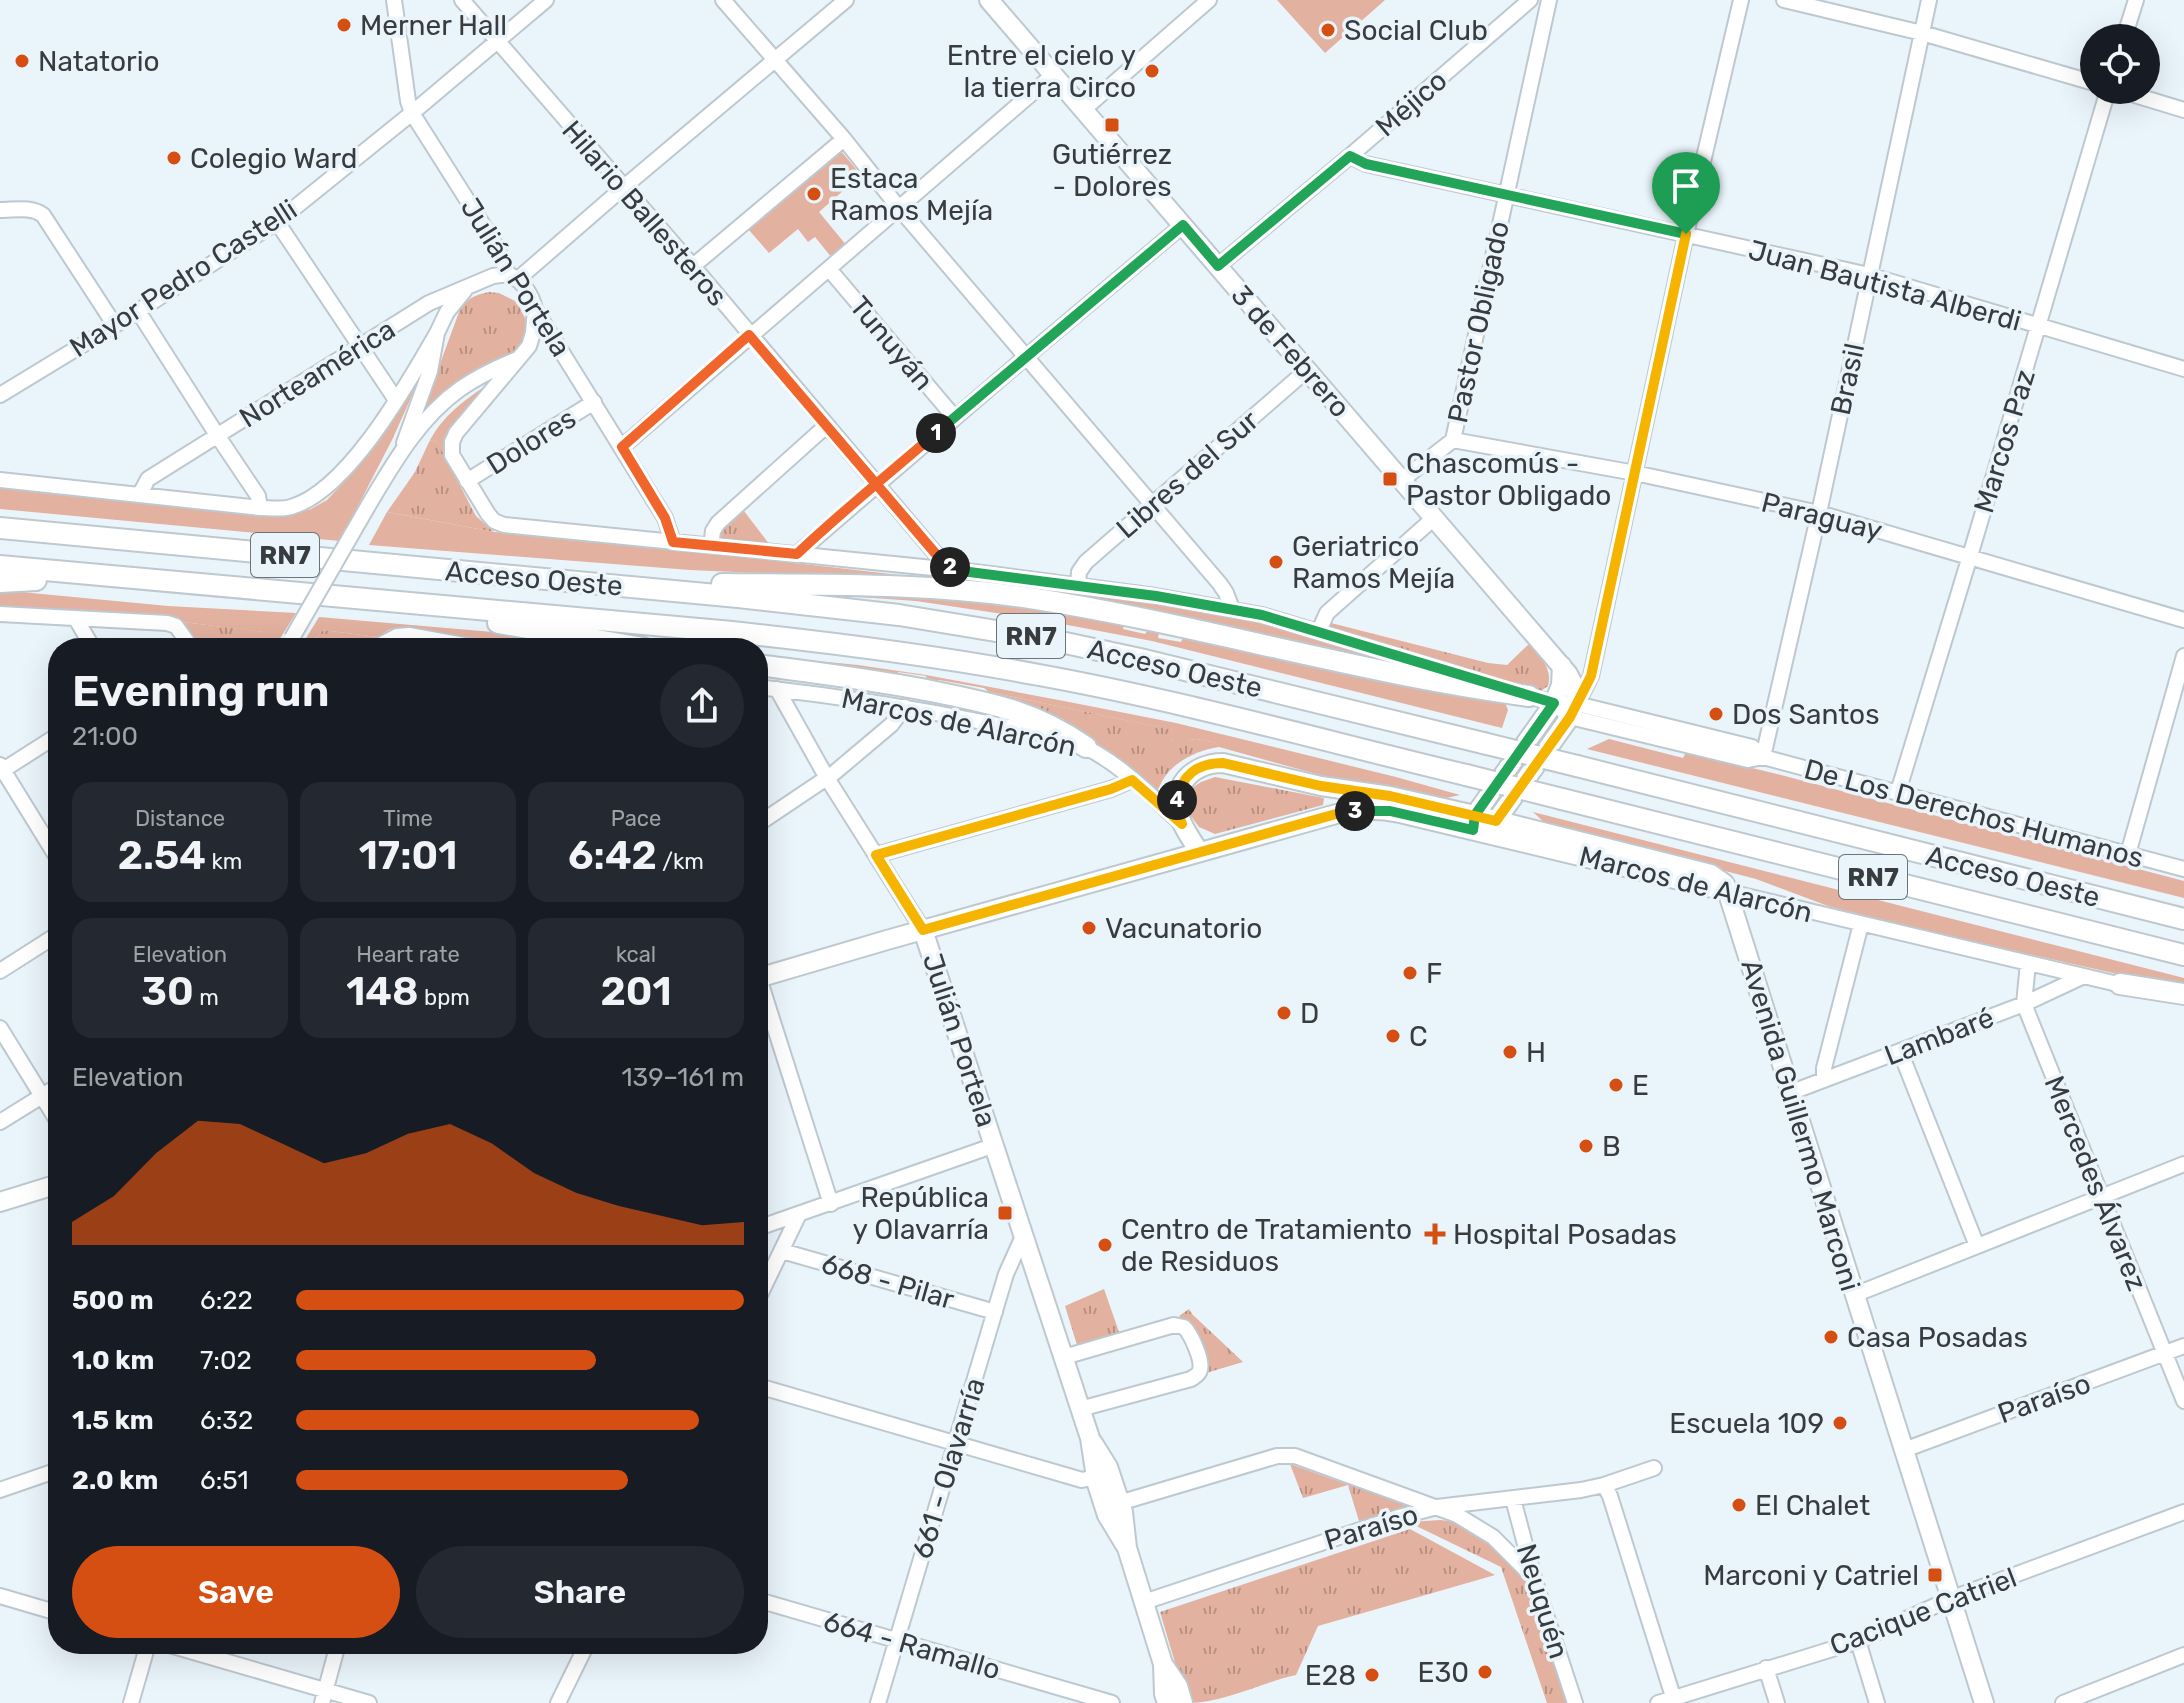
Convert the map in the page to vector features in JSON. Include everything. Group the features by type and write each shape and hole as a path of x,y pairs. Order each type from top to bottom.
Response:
{"highway":[{"name":"Acceso Oeste","path":"0,528 777,601 983,628 1140,659 2184,919"},
{"name":"Acceso Oeste","path":"0,566 746,634 944,658 1140,695 2184,955"},
{"path":"0,582 101,577"},
{"path":"570,582 847,585 966,591 1046,601 1462,687 1529,696"},
{"path":"344,597 584,638"},
{"path":"768,666 900,684 998,704 1060,729 1086,747"},
{"path":"2120,984 2184,994"}],"main road":[{"name":"3 de Febrero","path":"989,0 1562,666 1573,683 1573,710"},
{"path":"1482,824 1554,703 1561,685 1562,666"},
{"path":"1482,824 1573,710"},
{"name":"Marcos de Alarcón","path":"1199,852 1182,824 1177,803 1183,780 1198,768 1219,763 1321,786 1390,796 1729,892"},
{"name":"Marcos de Alarcón","path":"768,974 1345,812 1390,811 1482,824 1711,874"},
{"name":"Avenida Guillermo Marconi","path":"1711,874 1725,884 1729,892 1984,1703"},
{"name":"Julián Portela","path":"923,930 1090,1438"},
{"path":"0,1202 48,1187"},
{"path":"1090,1438 1096,1477 1107,1515 1127,1548"},
{"path":"1090,1438 1108,1467 1123,1512 1127,1548 1163,1664 1167,1703"},
{"path":"1163,1664 1178,1686 1183,1703"}],"street":[{"name":"Julián Portela","path":"394,0 412,113 513,277 531,297 535,309 665,518 673,542"},
{"name":"Hilario Ballesteros","path":"462,0 693,266 935,553 954,570"},
{"name":"Mayor Pedro Castelli","path":"0,395 277,222 546,0"},
{"path":"723,0 1220,584 1232,609"},
{"name":"Norteamérica","path":"140,494 148,479 429,303 493,276 513,277 846,0"},
{"path":"1083,110 1209,0"},
{"name":"Méjico","path":"1218,266 1530,0"},
{"name":"Pastor Obligado","path":"1402,480 1453,440 1549,0"},
{"path":"1573,710 1591,676 1686,234 1741,0"},
{"path":"1784,0 1922,33 2080,79"},
{"name":"Brasil","path":"1763,757 1819,513 1929,0"},
{"path":"2128,24 2136,0"},
{"path":"622,447 1053,75"},
{"path":"2160,103 2184,110"},
{"name":"Marcos Paz","path":"1898,792 2104,104"},
{"path":"693,266 844,139"},
{"name":"Juan Bautista Alberdi","path":"1350,156 1366,164 1869,275 2184,369"},
{"path":"0,210 36,210 51,223 114,324"},
{"path":"277,222 396,400"},
{"path":"797,554 1183,225"},
{"name":"Tunuyán","path":"829,269 955,418"},
{"path":"0,480 260,508 293,506 334,481 364,447 396,400 447,312 465,289"},
{"name":"De Los Derechos Humanos","path":"535,309 529,346 456,433 452,442 452,455 467,481 488,514 504,525 1078,584 1262,615 1573,710 1752,747 1763,757 2184,869"},
{"path":"138,311 258,496 260,508"},
{"path":"400,453 430,371 437,333"},
{"path":"291,638 400,453 455,393 489,372 522,357"},
{"name":"Libres del Sur","path":"1078,584 1079,572 1086,562 1307,370"},
{"name":"Dolores","path":"467,481 594,402"},
{"path":"711,546 713,531 718,523 826,426"},
{"name":"Paraguay","path":"1453,440 1635,473 1819,513 2184,620"},
{"path":"1321,632 1327,613 1434,518"},
{"path":"0,614 167,623 176,626 185,638"},
{"path":"76,619 87,638"},
{"path":"393,638 409,635 425,638"},
{"path":"2128,854 2184,656"},
{"name":"Marcos de Alarcón","path":"768,688 905,707 1041,733 1086,747 1132,780 1182,824"},
{"name":"Julián Portela","path":"777,689 827,778 923,930"},
{"path":"768,817 827,778 891,725 905,707"},
{"path":"48,741 1,769 48,843"},
{"path":"876,855 1111,789 1132,780"},
{"name":"Marcos de Alarcón","path":"1729,892 2120,984 2184,1003"},
{"path":"1824,1079 1824,1068 1861,924"},
{"path":"0,971 48,940"},
{"name":"Mercedes Álvarez","path":"2028,963 2024,1004 2184,1401"},
{"name":"Lambaré","path":"1792,1092 2024,1004 2084,976"},
{"path":"768,1008 831,1204"},
{"path":"0,1028 48,1106"},
{"path":"1900,1051 1977,1246"},
{"path":"0,1122 48,1092"},
{"path":"768,1225 995,1145"},
{"path":"1854,1295 2184,1164"},
{"path":"768,1279 799,1214"},
{"name":"661 - Olavarría","path":"878,1703 1006,1274 1024,1234"},
{"name":"668 - Pilar","path":"782,1251 995,1312"},
{"path":"1064,1357 1174,1325 1184,1327 1193,1341 1201,1367 1199,1374 1191,1379 1080,1409"},
{"name":"Paraíso","path":"1904,1450 2184,1346"},
{"path":"768,1389 1082,1480 1096,1477"},
{"path":"1119,1503 1277,1456 1295,1456 1457,1515 1493,1537 1534,1578"},
{"name":"Paraíso","path":"1144,1602 1437,1507 1581,1490 1654,1468"},
{"path":"0,1505 7,1488 48,1474"},
{"path":"1604,1485 1610,1496 1669,1701"},
{"name":"Neuquén","path":"1513,1499 1534,1578 1575,1703"},
{"name":"Cacique Catriel","path":"1669,1701 1858,1641 1950,1599 2184,1512"},
{"path":"0,1596 48,1610"},
{"name":"664 - Ramallo","path":"768,1603 1112,1703"},
{"path":"1858,1641 1877,1703"},
{"path":"131,1703 145,1654"},
{"path":"196,1654 324,1697 369,1703"},
{"path":"324,1697 335,1654"},
{"path":"558,1703 582,1654"},
{"path":"2063,1703 2184,1655"},
{"path":"1766,1668 1777,1703"}],"green space":[{"name":"Social Club","path":"1277,0 1385,0 1325,53"},
{"name":"Estaca Ramos Mejía","path":"840,150 861,175 819,212 847,246 832,258 815,237 808,242 798,229 769,253 748,229"},
{"path":"489,292 499,293 517,302 526,320 525,340 416,429 459,312 471,298"},
{"path":"425,366 393,438 340,541 0,509 0,486 293,514 311,509 327,500 348,478"},
{"path":"484,387 445,440 444,459 437,442 430,440 454,410"},
{"path":"430,440 437,442 476,516 494,532 387,512 415,472"},
{"path":"744,511 770,545 719,540 720,529"},
{"path":"387,512 494,532 610,542 960,582 690,570 369,545"},
{"path":"960,582 1065,590 1265,622 1466,684 1173,615"},
{"path":"844,587 952,594 1124,624 1123,629 1145,634 1151,626 1160,628 1158,638 1181,642 1183,637 1493,698 1505,703 1508,710 1502,728 1152,641 916,601 844,596"},
{"path":"0,590 168,606 296,613 280,638 263,638 263,632 183,622 0,610"},
{"path":"319,617 543,638 463,638 390,629 377,637 323,630 316,638 306,638"},
{"path":"183,622 264,632 264,638 193,638"},
{"path":"1331,623 1488,663 1507,665 1529,644 1547,668 1548,686 1538,693 1329,629"},
{"path":"323,630 377,637 376,638 316,638"},
{"path":"768,656 926,675 1176,723 1460,795 1437,800 1338,780 1219,747 1217,743 1197,739 1171,742 1173,730 989,692 984,688 939,680 927,683 926,676 898,672 897,677 768,662"},
{"path":"989,692 1174,730 1171,741 1197,739 1218,743 1219,747 1197,753 1177,764 1156,792 1120,760 1060,725"},
{"path":"1609,739 1683,758 1686,752 1781,775 2184,881 2184,898 1587,749"},
{"path":"1215,777 1324,798 1323,805 1215,834 1199,827 1190,815 1192,788"},
{"path":"1533,812 2184,978 2184,989 1882,921 1828,906 1756,879 1547,825"},
{"path":"1104,1289 1119,1332 1077,1345 1065,1306"},
{"path":"1189,1309 1243,1362 1206,1373 1204,1349 1179,1316"},
{"path":"1290,1464 1403,1500 1409,1505 1406,1509 1359,1521 1348,1485 1303,1498"},
{"path":"1408,1522 1455,1522 1483,1536 1519,1568 1533,1590 1569,1703 1547,1703 1501,1567"},
{"path":"1410,1529 1495,1575 1318,1626 1296,1675 1228,1696 1187,1703 1160,1612"}],"place":[{"name":"Merner Hall","path":"344,25"},
{"name":"Social Club","path":"1328,30"},
{"name":"Natatorio","path":"22,61"},
{"name":"Entre el cielo y la tierra Circo","path":"1152,71"},
{"name":"Gutiérrez - Dolores","path":"1112,125"},
{"name":"Colegio Ward","path":"174,158"},
{"name":"Estaca Ramos Mejía","path":"814,194"},
{"name":"Chascomús - Pastor Obligado","path":"1390,479"},
{"name":"Geriatrico Ramos Mejía","path":"1276,562"},
{"name":"Dos Santos","path":"1716,714"},
{"name":"Vacunatorio","path":"1089,928"},
{"name":"F","path":"1410,973"},
{"name":"D","path":"1284,1013"},
{"name":"C","path":"1393,1036"},
{"name":"H","path":"1510,1052"},
{"name":"E","path":"1616,1085"},
{"name":"B","path":"1586,1146"},
{"name":"República y Olavarría","path":"1005,1213"},
{"name":"Hospital Posadas","path":"1435,1234"},
{"name":"Centro de Tratamiento de Residuos","path":"1105,1245"},
{"name":"Casa Posadas","path":"1831,1337"},
{"name":"Escuela 109","path":"1840,1423"},
{"name":"El Chalet","path":"1739,1505"},
{"name":"Marconi y Catriel","path":"1935,1575"},
{"name":"E30","path":"1485,1672"},
{"name":"E28","path":"1372,1675"}],"route":[{"path":"1686,234 1366,164 1350,156 1218,266 1183,225 1027,356 877,484 797,554 673,542 665,518 622,447 749,335 877,484 935,553 954,570 1078,584 1262,615 1554,703 1475,815 1473,830 1390,811 1336,814 923,930 876,855 1111,789 1132,780 1182,824 1177,803 1183,780 1198,768 1215,763 1232,764 1321,786 1390,796 1475,815 1496,821 1570,717 1591,676 1686,234"}]}
